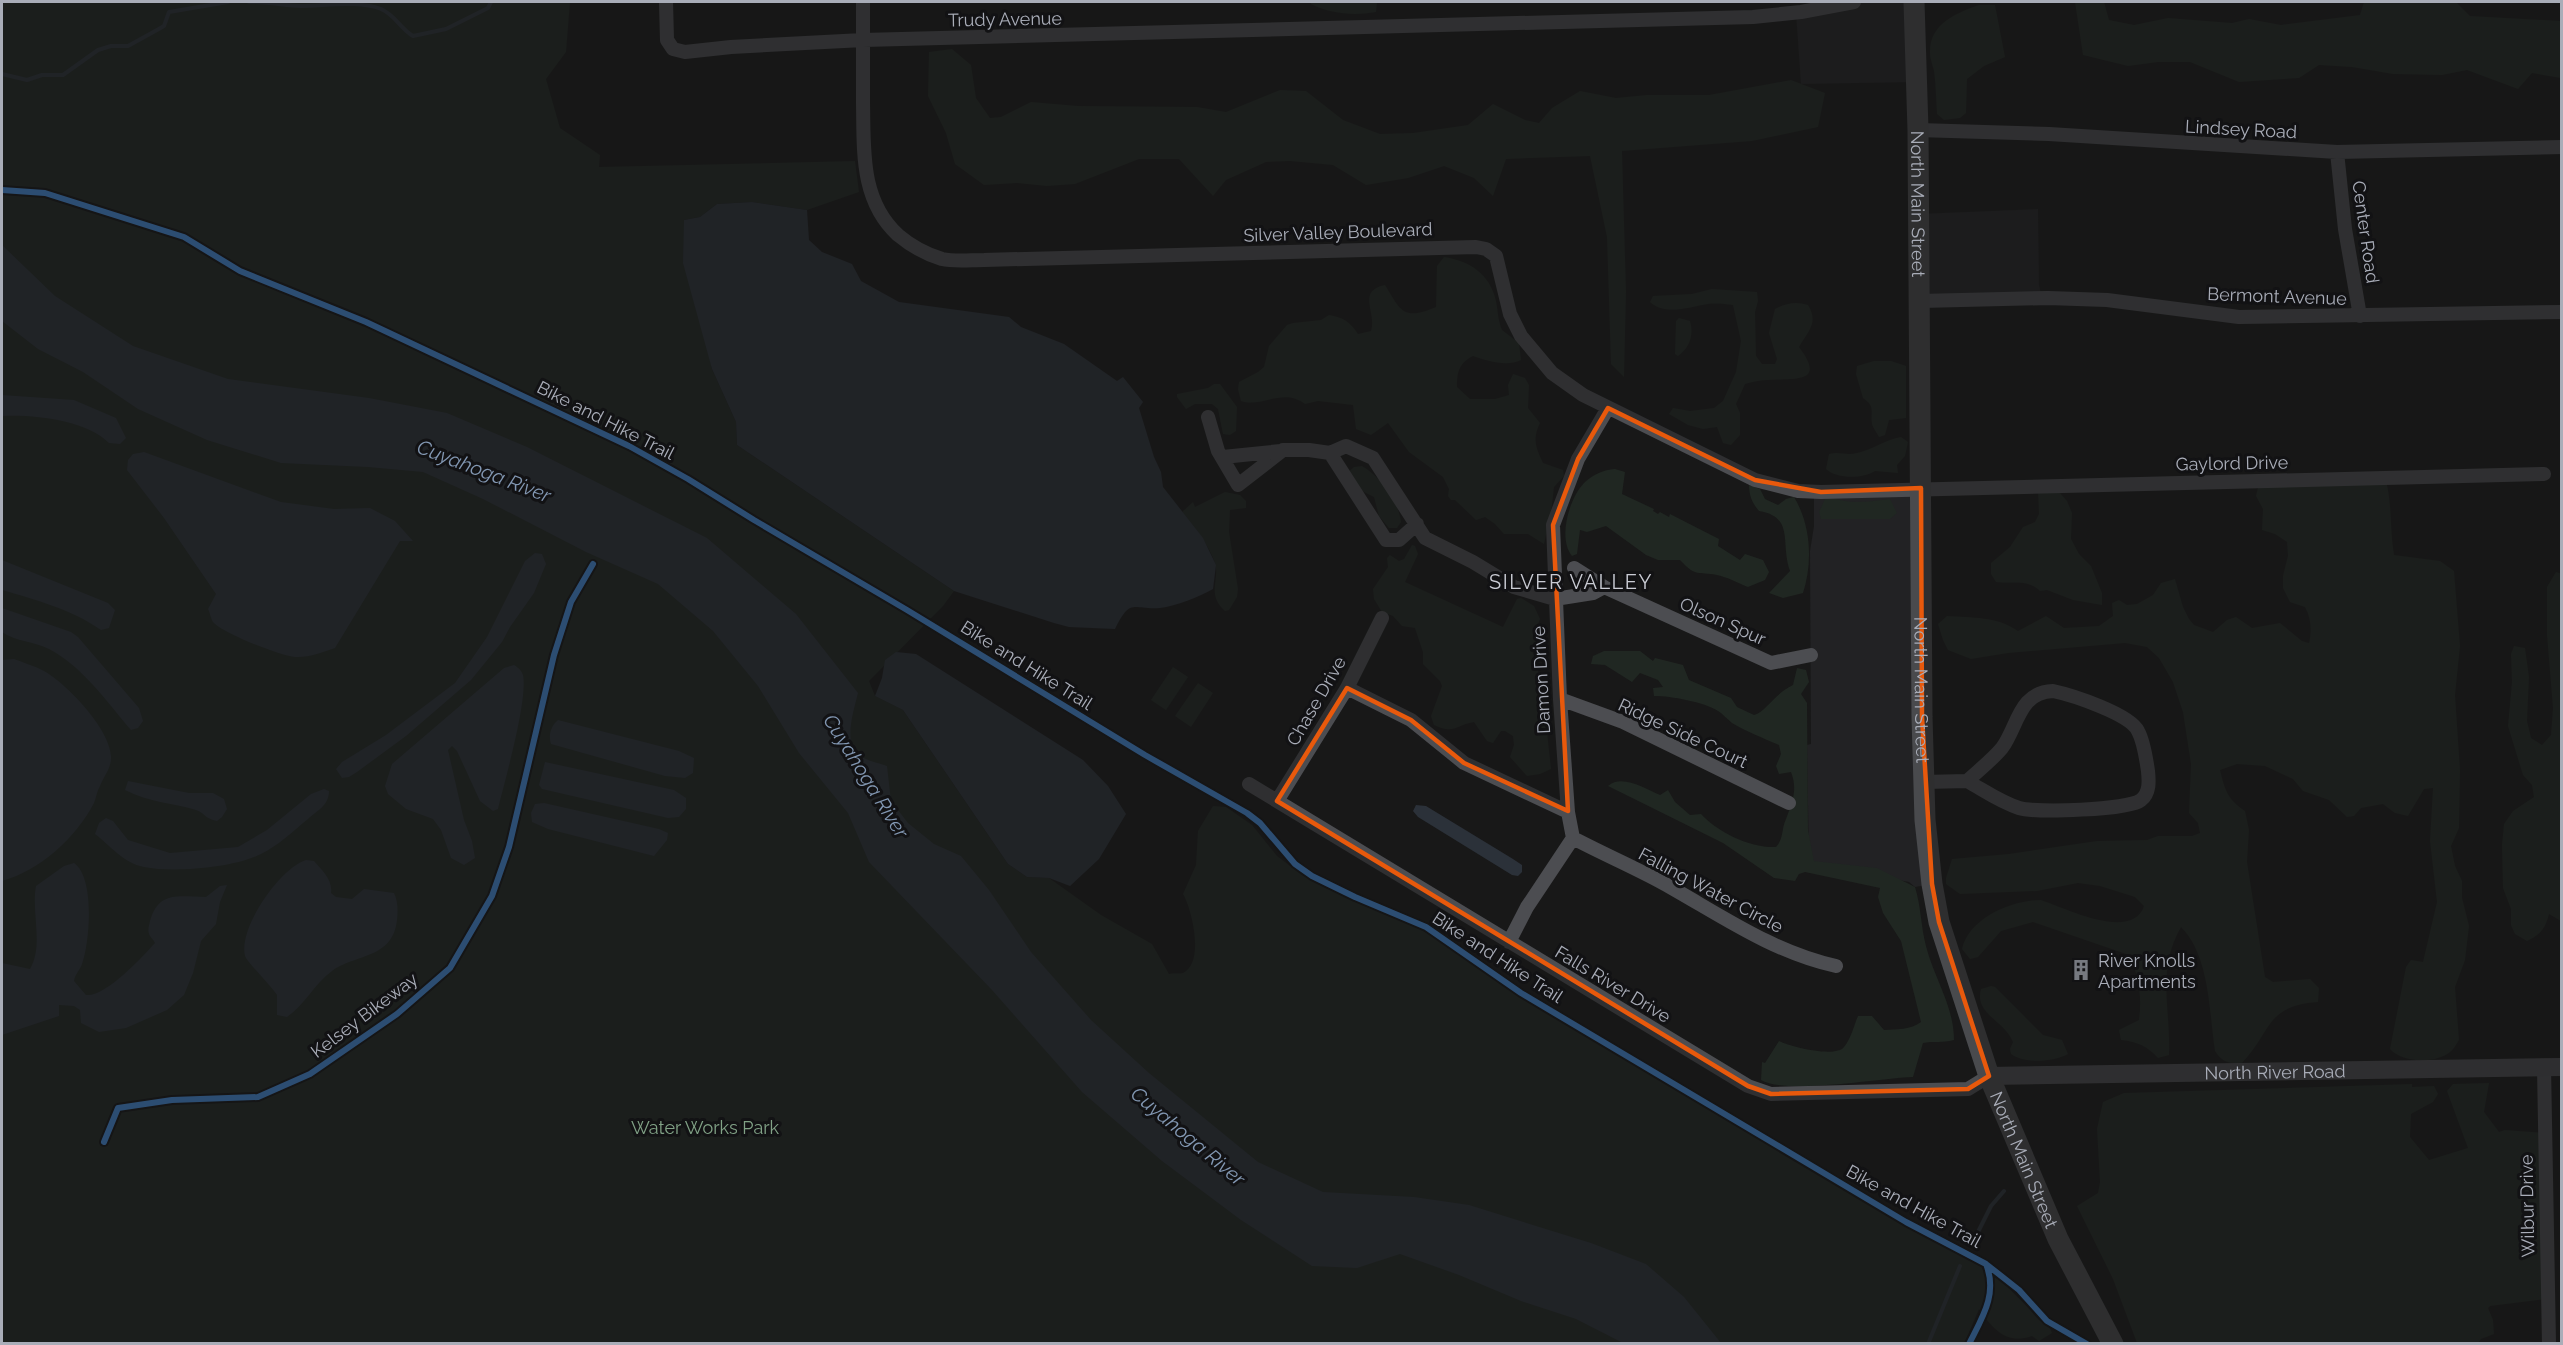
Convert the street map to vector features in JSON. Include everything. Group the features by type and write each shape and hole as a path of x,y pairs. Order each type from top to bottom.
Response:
{"main road":[{"name":"North Main Street","path":"1914,2 1918,130 1924,782 1929,862 1939,922 1989,1076 2058,1239 2113,1344"}],"street":[{"name":"Trudy Avenue","path":"666,2 667,40 673,50 677,51 863,40 1753,17 1802,12 1854,2"},
{"name":"Silver Valley Boulevard","path":"862,2 866,179 881,216 891,228 922,252 944,259 984,260 1454,247 1486,249 1496,256 1510,314 1521,336 1552,373 1583,395 1755,480 1798,491 1921,488"},
{"name":"Lindsey Road","path":"1918,130 2039,134 2337,152 2562,147"},
{"name":"Center Road","path":"2337,152 2345,230 2360,316"},
{"name":"Bermont Avenue","path":"1920,301 2048,298 2107,300 2239,316 2562,312"},
{"name":"Damon Drive","path":"1573,838 1568,812 1560,699 1553,525 1578,459 1608,408"},
{"path":"1208,417 1218,451 1238,485 1283,450"},
{"path":"1223,457 1283,450 1330,453 1346,446 1372,458 1425,538 1473,562 1514,587 1555,599 1593,593 1604,587"},
{"path":"1330,453 1386,540 1399,540 1417,524"},
{"name":"Gaylord Drive","path":"1921,488 2544,474"},
{"name":"Olson Spur","path":"1574,568 1604,587 1771,663 1810,655"},
{"name":"Chase Drive","path":"1277,801 1347,688 1382,618"},
{"path":"1347,688 1412,720 1464,763 1568,812"},
{"path":"1924,782 1967,781 1996,799 2021,809 2044,811 2132,805 2141,801 2149,786 2141,738 2134,725 2121,716 2053,691 2038,693 2031,697 2020,711 2000,750 1967,781"},
{"name":"Ridge Side Court","path":"1560,699 1623,722 1789,803"},
{"name":"Falls River Drive","path":"1249,784 1748,1086 1771,1094 1968,1089 1989,1076"},
{"path":"1509,942 1527,907 1573,838"},
{"name":"Falling Water Circle","path":"1573,838 1662,882 1759,938 1836,966"},
{"name":"North River Road","path":"1989,1076 2553,1067"},
{"name":"Wilbur Drive","path":"2549,1344 2553,1067"}],"highlighted area":[{"path":"1608,408 1755,480 1821,492 1921,488 1922,717 1932,884 1939,922 1989,1076 1968,1089 1771,1094 1748,1086 1277,801 1347,688 1411,720 1464,763 1568,811 1553,525 1578,459"}],"shaded area":[{"path":"1854,2 1914,2 1917,82 1801,84 1796,13"},
{"path":"2038,209 2039,285 2042,298 1920,301 1918,214"},
{"path":"1921,488 1932,884 1915,887 1909,882 1809,863 1807,745 1811,744 1810,551 1814,526 1814,492"}],"green space":[{"name":"Water Works Park","path":"2,2 570,2 566,52 546,79 560,128 600,155 599,167 855,161 859,192 807,210 752,202 717,204 700,217 684,220 712,369 736,422 737,445 954,591 943,606 869,681 875,696 903,710 1008,864 1027,877 1049,878 1101,915 1152,944 1169,974 1183,973 1194,959 1193,923 1183,894 1196,865 1198,831 1213,806 1226,807 1252,825 1277,856 1302,875 1343,896 1405,921 1436,938 1503,986 1775,1145 1858,1197 1957,1251 1982,1267 1985,1276 2000,1278 2036,1317 2049,1327 2052,1333 2039,1341 2032,1336 2007,1337 1995,1329 1979,1309 1964,1344 2,1344"},
{"path":"1311,2 1377,2 1376,12 1351,14 1326,10"},
{"path":"2075,2 2104,2 2109,20 2134,25 2168,18 2232,23 2249,19 2281,25 2360,15 2364,2 2456,2 2470,16 2561,21 2561,78 2532,73 2518,89 2467,70 2442,75 2393,74 2352,67 2319,65 2299,78 2239,82 2190,62 2158,62 2128,66 2083,55"},
{"path":"1979,5 1995,5 2005,57 1984,66 1967,79 1966,113 1960,118 1944,120 1937,114 1935,76 1930,55 1931,43 1934,34 1946,21"},
{"path":"952,49 971,65 976,98 990,118 1001,117 1031,102 1078,106 1197,107 1226,112 1280,90 1306,91 1343,120 1380,134 1413,133 1468,125 1493,104 1525,120 1539,123 1552,108 1580,91 1616,98 1647,95 1709,95 1791,80 1825,93 1818,127 1752,141 1622,151 1626,292 1624,377 1611,364 1607,237 1590,156 1506,159 1493,196 1474,178 1444,166 1408,178 1366,185 1333,165 1290,161 1266,162 1226,180 1213,196 1179,159 1139,159 1075,184 984,185 955,164 946,133 928,96 929,52"},
{"path":"1444,257 1462,262 1484,276 1496,301 1502,330 1519,343 1521,360 1515,362 1497,362 1473,356 1468,359 1460,368 1457,387 1470,399 1495,399 1509,395 1508,385 1513,374 1525,378 1529,385 1528,408 1540,423 1536,439 1538,453 1543,463 1563,470 1564,476 1554,487 1544,544 1528,534 1504,534 1485,517 1476,520 1455,500 1451,500 1443,477 1409,452 1388,423 1371,435 1356,429 1353,405 1318,401 1305,404 1289,397 1257,402 1241,401 1239,382 1264,367 1269,346 1287,325 1321,320 1329,315 1346,321 1358,334 1371,331 1369,297 1376,288 1385,285 1404,311 1416,313 1436,307 1437,266"},
{"path":"1712,289 1757,292 1756,356 1762,364 1775,364 1777,359 1769,333 1775,309 1791,303 1804,304 1808,305 1812,317 1811,327 1799,347 1807,359 1810,367 1809,373 1804,377 1762,380 1745,384 1736,404 1740,413 1740,435 1731,445 1723,443 1717,427 1703,429 1688,425 1669,414 1673,408 1690,411 1714,408 1723,401 1736,372 1741,341 1733,305 1711,304 1670,310 1650,302 1653,296 1692,294"},
{"path":"1679,318 1690,321 1692,331 1688,345 1678,356 1675,354 1676,321"},
{"path":"1874,361 1891,361 1906,366 1906,418 1889,420 1885,435 1879,437 1872,424 1871,407 1863,398 1856,374 1857,366"},
{"path":"1214,384 1220,384 1237,407 1236,431 1230,435 1223,434 1218,409 1212,404 1195,404 1186,409 1177,397 1177,394 1208,388"},
{"path":"1901,437 1908,442 1905,456 1897,465 1898,473 1875,471 1850,477 1836,475 1826,469 1829,454 1857,453"},
{"path":"1362,466 1376,476 1388,490 1401,522 1397,528 1389,528 1379,516 1374,497 1360,490 1346,474 1354,467"},
{"path":"1615,469 1625,472 1622,494 1654,509 1653,511 1658,514 1660,512 1669,517 1670,514 1719,539 1718,546 1740,560 1745,554 1763,560 1769,572 1765,580 1748,587 1721,576 1694,572 1680,560 1658,560 1646,555 1606,526 1587,532 1580,530 1577,554 1572,556 1566,539 1570,507 1585,482 1603,471"},
{"path":"2273,484 2387,485 2394,555 2440,561 2454,571 2460,646 2455,695 2460,770 2459,828 2451,846 2455,866 2462,881 2462,898 2469,926 2465,960 2455,987 2459,1040 2450,1052 2436,1059 2411,1059 2396,1054 2390,1049 2406,967 2411,960 2423,962 2437,902 2430,841 2433,788 2424,789 2408,816 2395,813 2383,804 2361,808 2354,816 2347,817 2329,800 2303,791 2293,779 2265,766 2237,764 2220,770 2228,794 2245,811 2249,830 2247,862 2265,977 2273,982 2310,979 2319,988 2318,1002 2301,1004 2279,1014 2242,1063 2226,1062 2215,1051 2203,969 2191,939 2181,927 2173,943 2167,974 2169,1055 2158,1058 2142,1045 2121,1040 2119,1030 2139,1020 2140,1011 2137,979 2129,955 2033,922 2001,931 1978,957 1970,959 1962,949 1966,938 1982,920 2017,903 2041,900 2097,920 2112,922 2126,921 2137,916 2144,906 2135,897 2100,886 2078,883 2037,891 1960,894 1946,884 1952,859 2009,854 2097,841 2147,840 2158,836 2192,836 2200,833 2198,823 2189,813 2191,764 2183,712 2173,682 2159,658 2147,647 2125,643 2008,653 1971,659 1948,650 1938,624 1947,616 1975,618 1993,620 2018,631 2046,616 2064,628 2099,626 2113,616 2112,603 2119,600 2127,605 2137,604 2153,595 2161,583 2175,579 2183,607 2194,625 2213,632 2227,620 2236,617 2252,628 2280,623 2302,641 2309,643 2309,615 2305,607 2290,602 2283,588 2283,576 2288,556 2287,542 2275,534 2262,530 2263,509 2256,496 2258,488"},
{"path":"1749,485 1760,489 1765,499 1778,505 1794,497 1800,508 1809,544 1808,569 1803,593 1783,598 1769,593 1790,571 1784,533 1778,519 1759,511 1751,499"},
{"path":"2038,491 2060,493 2067,501 2072,513 2071,539 2079,554 2091,566 2102,593 2102,605 2073,600 2047,590 2040,591 2025,583 1996,582 1991,574 1991,563 2010,547 2023,527 2035,522 2039,514"},
{"path":"1225,492 1240,495 1246,501 1246,508 1230,510 1229,532 1238,589 1237,597 1229,610 1225,611 1216,599 1216,569 1209,549 1182,512 1193,502 1195,507"},
{"path":"1833,498 1854,502 1890,499 1897,513 1890,519 1821,519 1819,512 1825,499"},
{"path":"1412,545 1415,546 1418,554 1405,582 1503,627 1517,599 1521,598 1534,606 1540,619 1535,632 1544,642 1534,643 1530,649 1535,656 1543,693 1539,706 1547,732 1551,769 1527,776 1510,757 1514,745 1513,736 1505,731 1501,731 1493,743 1487,741 1474,722 1451,729 1434,725 1431,716 1442,686 1423,664 1423,652 1415,628 1402,626 1393,616 1382,612 1374,599 1373,589 1388,567 1387,558 1390,555 1399,561 1404,559"},
{"path":"2556,572 2562,574 2561,921 2549,914 2542,930 2527,941 2515,934 2511,925 2511,909 2503,888 2504,824 2513,811 2534,797 2532,785 2523,775 2508,726 2512,682 2511,654 2514,646 2525,648 2529,677 2527,721 2531,738 2542,745 2551,735 2553,708 2547,635 2547,587"},
{"path":"1604,651 1640,651 1653,661 1655,658 1683,665 1689,680 1731,698 1737,707 1754,715 1793,685 1797,668 1806,670 1809,682 1801,694 1807,703 1808,830 1814,861 1877,868 1915,887 1926,946 1951,1015 1954,1040 1923,1043 1913,1077 1812,1086 1773,1084 1761,1080 1762,1062 1765,1063 1779,1041 1793,1046 1832,1052 1844,1047 1858,1016 1872,1016 1884,1030 1908,1028 1921,1022 1901,941 1883,913 1878,897 1880,888 1805,872 1799,874 1795,881 1774,878 1723,843 1608,786 1620,781 1640,786 1660,795 1668,790 1675,802 1690,815 1701,814 1726,833 1746,842 1766,847 1776,847 1779,844 1794,791 1791,772 1779,774 1776,766 1781,754 1779,745 1732,723 1712,708 1687,700 1654,696 1653,688 1663,687 1658,680 1640,673 1632,682 1605,665 1591,664 1593,656"},
{"path":"1173,667 1188,677 1166,710 1151,700"},
{"path":"1198,683 1213,693 1191,727 1175,716"},
{"path":"1995,987 2043,1035 2062,1040 2068,1054 2055,1059 2031,1061 2011,1054 2010,1049 2013,1042 2009,1034 1982,1005 1981,989"},
{"path":"2489,1083 2484,1112 2499,1132 2505,1130 2544,1133 2547,1299 2490,1306 2488,1308 2493,1320 2494,1334 2481,1339 2478,1343 2137,1343 2113,1279 2077,1206 2098,1193 2100,1182 2097,1129 2103,1102 2124,1093 2412,1084 2412,1087 2434,1086 2438,1094 2433,1102 2411,1114 2410,1137 2429,1160 2468,1148 2447,1091 2453,1084"}],"water":[{"path":"752,202 807,210 809,240 822,252 852,264 861,281 899,302 1009,317 1021,327 1064,344 1117,381 1123,377 1143,402 1139,408 1161,472 1163,487 1203,538 1216,565 1213,589 1187,601 1166,607 1133,607 1125,612 1115,629 1069,627 1054,623 954,591 737,445 736,422 712,369 683,263 684,220 700,217 717,204"},
{"name":"Cuyahoga River","path":"2,245 55,296 133,346 228,379 369,398 447,413 527,447 707,538 796,614 858,693 850,735 855,751 870,761 887,766 891,801 908,823 934,844 961,856 989,890 1031,952 1091,1020 1149,1073 1258,1162 1323,1192 1414,1197 1469,1205 1591,1243 1646,1264 1684,1297 1721,1343 1623,1343 1576,1319 1521,1301 1400,1254 1357,1268 1312,1266 1241,1220 1162,1161 1082,1092 992,990 869,862 848,813 799,753 758,686 713,631 658,584 586,552 483,499 423,472 281,463 207,440 138,409 83,372 38,349 2,321"},
{"path":"2,395 74,400 116,418 126,438 120,444 109,443 87,429 58,420 28,416 2,416"},
{"path":"144,452 281,502 334,509 370,508 395,521 413,541 400,541 335,648 300,657 278,653 239,638 213,622 208,609 216,594 164,518 127,470 128,460 133,454"},
{"path":"535,553 542,554 546,564 534,593 502,642 471,680 406,736 357,772 342,778 336,769 342,762 386,735 455,683 487,637 525,561"},
{"path":"2,560 108,603 115,610 109,628 101,630 65,611 2,590"},
{"path":"2,608 71,632 78,637 139,708 143,721 138,728 131,730 73,665 43,646 13,638 2,632"},
{"path":"896,652 916,654 1083,760 1108,786 1126,814 1099,859 1070,886 1049,878 1027,877 1008,864 903,710 875,696 882,678 885,660"},
{"path":"14,659 44,671 75,696 103,733 109,745 111,760 94,803 77,829 43,861 29,870 2,881 2,660"},
{"path":"514,665 523,675 524,687 515,740 498,809 493,811 480,801 457,751 452,746 448,750 475,858 464,865 451,858 441,830 433,819 406,809 388,794 385,786 392,764 504,668"},
{"path":"558,720 679,751 694,758 693,773 685,778 665,776 551,744 551,731"},
{"path":"545,762 674,790 686,798 686,809 679,817 668,818 542,789 539,785"},
{"path":"128,781 189,793 213,793 224,799 227,809 217,821 213,820 196,810 151,800 125,790"},
{"path":"324,789 329,791 325,804 274,847 249,859 220,866 187,869 144,867 123,858 95,834 99,823 106,818 113,821 128,840 170,853 238,847 267,830 311,794"},
{"path":"544,803 659,829 668,833 667,840 654,856 548,829 532,822 531,813 535,804"},
{"path":"1416,805 1426,806 1513,859 1522,865 1522,872 1518,876 1512,875 1418,817 1413,811"},
{"path":"306,860 314,861 323,872 329,880 331,893 336,897 352,899 364,889 394,893 397,920 394,933 381,949 332,971 287,1017 277,1015 277,995 245,956 245,944 254,915 263,900 285,874"},
{"path":"74,863 81,870 88,895 89,926 85,954 74,981 86,995 103,990 113,983 155,943 148,928 159,904 171,897 206,897 220,886 227,885 220,902 216,924 201,941 193,973 184,995 167,1010 126,1028 99,1032 81,1023 80,1010 74,1006 59,1005 59,1016 2,1035 2,963 30,969 34,960 37,939 36,886 64,866"}],"waterway":[{"path":"2,74 27,80 42,75 63,75 98,50 111,46 128,46 164,26 169,12 228,2"},
{"path":"249,2 301,6 352,4 372,6 386,12 413,36 446,29 488,8 491,2"},
{"path":"1972,1244 1991,1206 2004,1191"},
{"path":"1928,1344 1960,1266"}],"cycle path":[{"name":"Bike and Hike Trail","path":"2,190 45,193 184,237 240,271 366,322 629,446 688,479 1145,755 1247,813 1260,823 1295,864 1312,876 1426,927 1521,993 1906,1222 1986,1264 1990,1286 1987,1306 1969,1344"},
{"name":"Kelsey Bikeway","path":"104,1142 118,1108 172,1100 258,1097 310,1074 397,1014 450,968 492,896 509,847 554,655 571,602 593,564"},
{"path":"1986,1264 2019,1290 2047,1321 2087,1344"}],"place":[{"name":"River Knolls Apartments","path":"2081,970"}],"district":[{"name":"SILVER VALLEY","path":"1571,582"}]}
